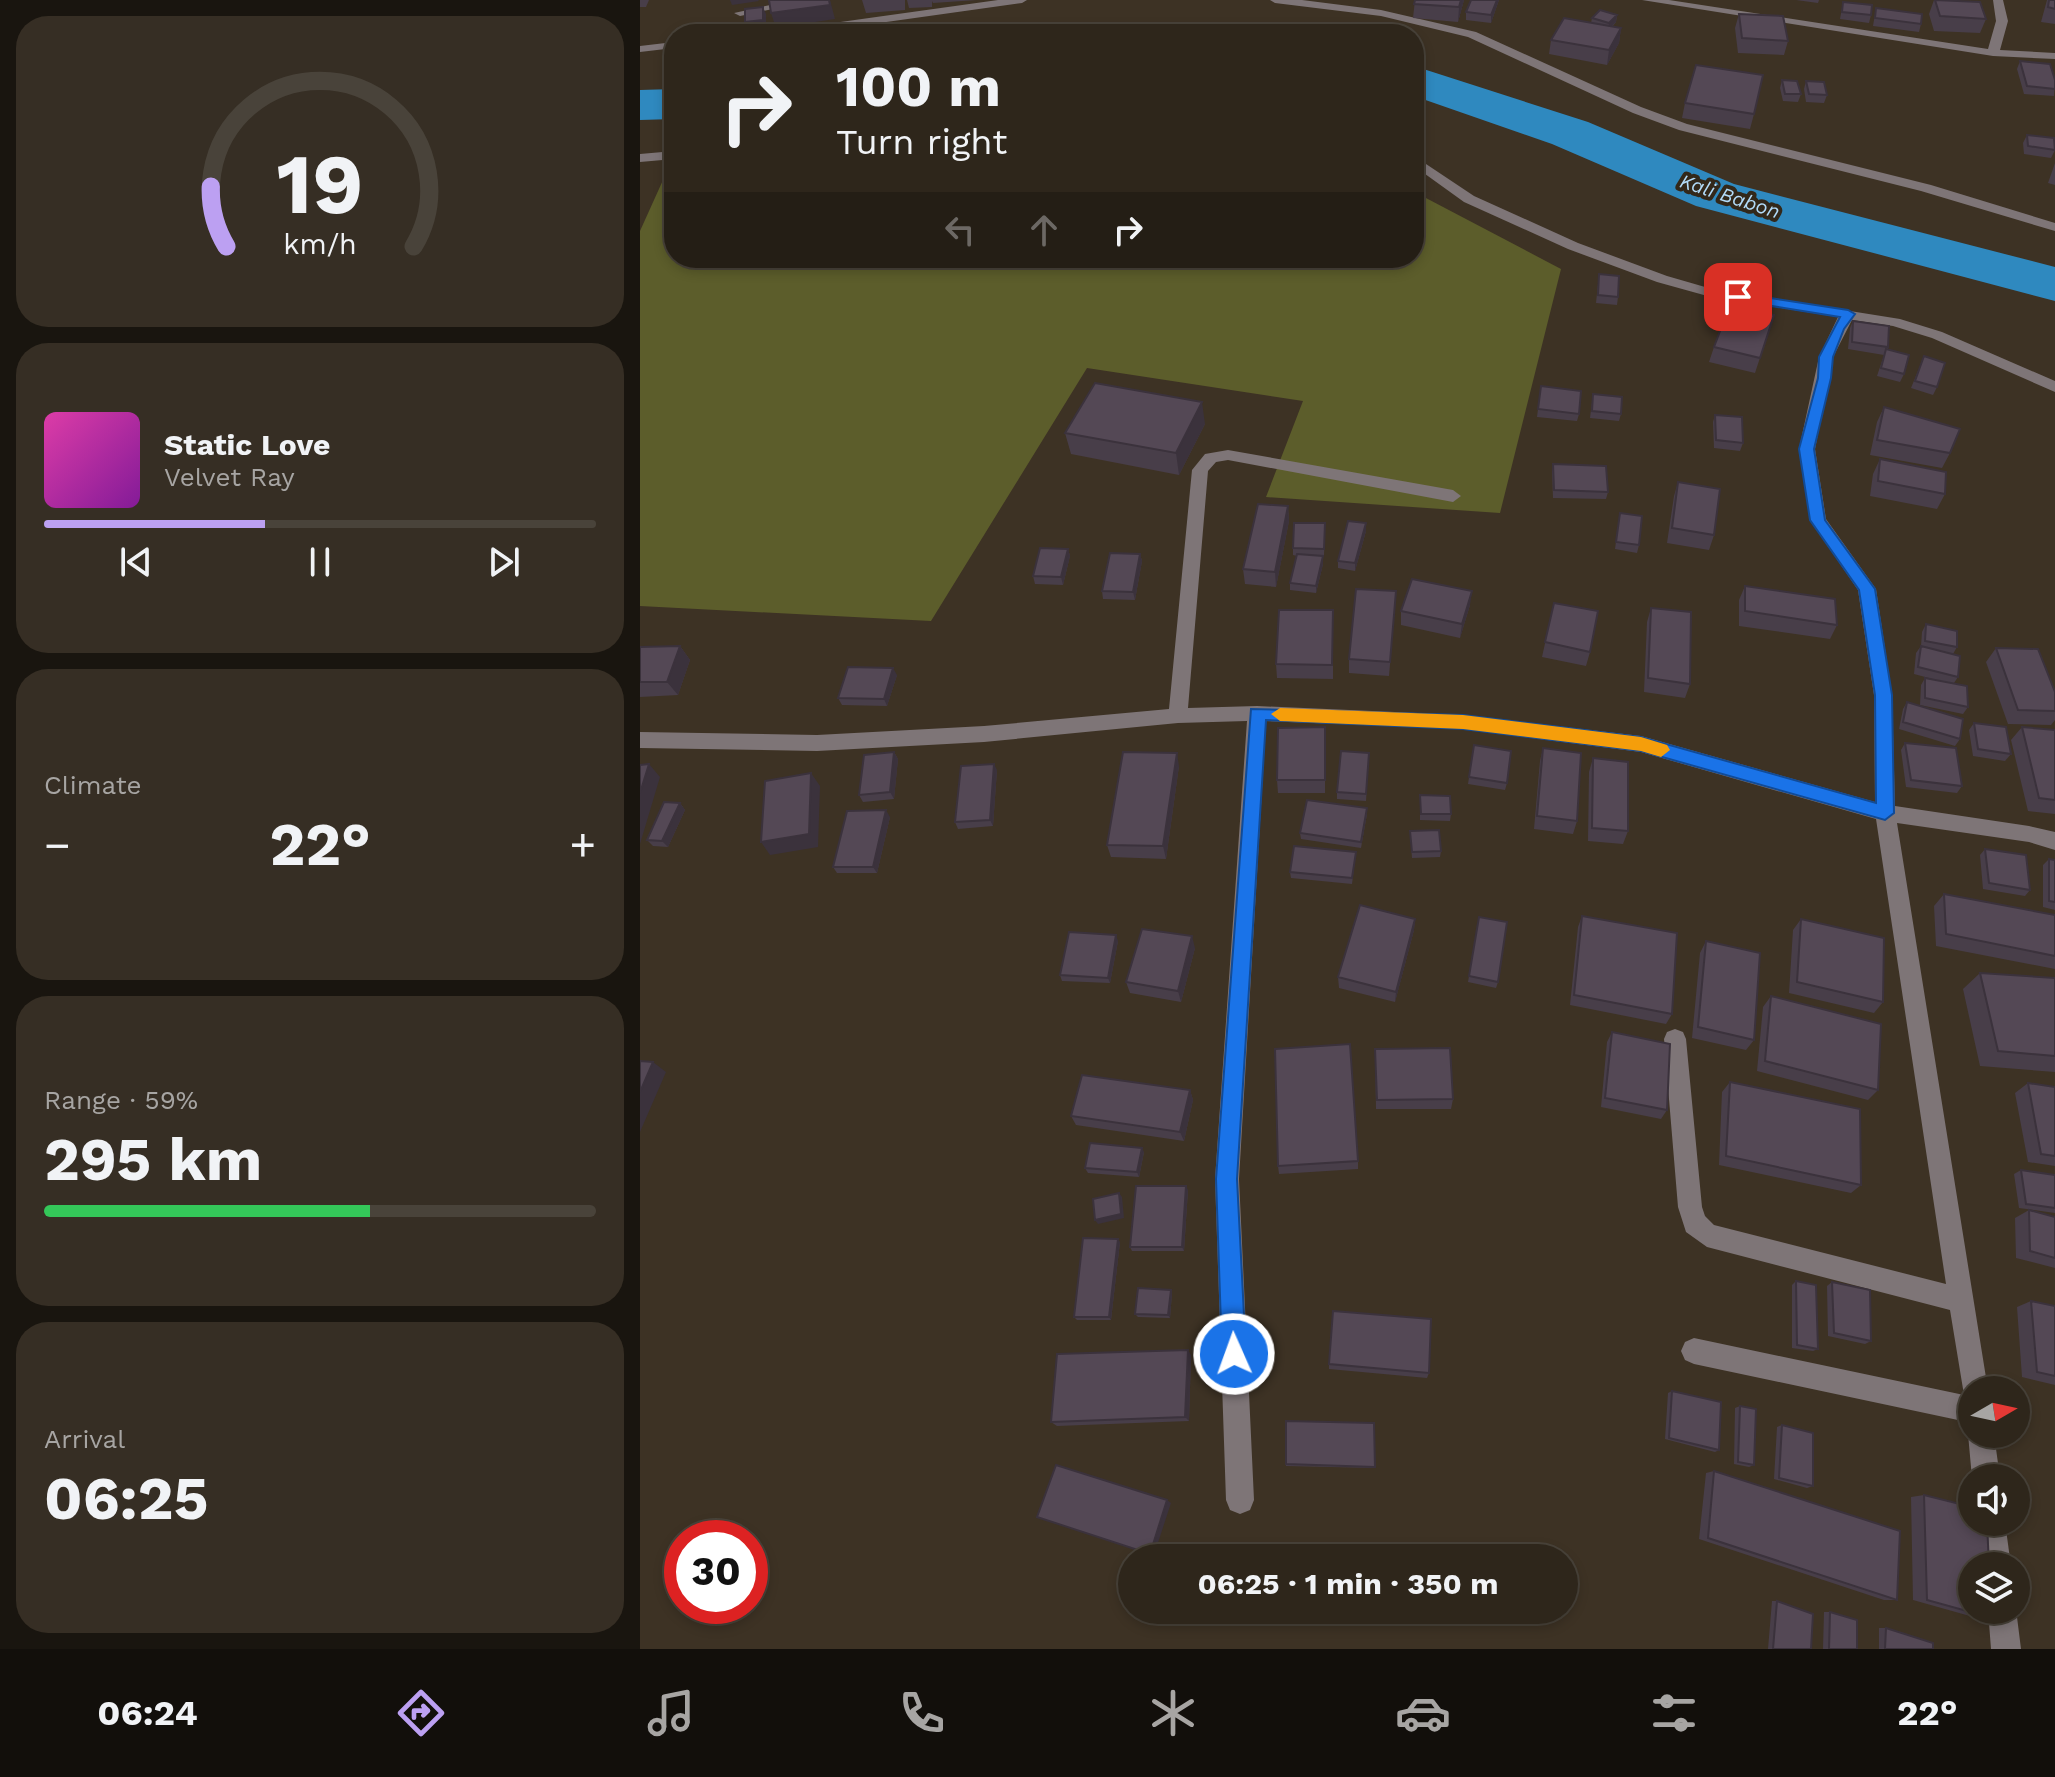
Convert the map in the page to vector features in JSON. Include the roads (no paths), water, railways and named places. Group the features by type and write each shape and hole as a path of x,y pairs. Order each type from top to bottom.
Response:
{"street":[{"path":"740,13 811,0"},
{"path":"848,24 1022,0"},
{"path":"1275,0 1381,13 1472,34 1637,110 1683,127 1912,184 2055,227"},
{"path":"1647,0 1993,53 2055,56"},
{"path":"1993,53 2002,21 1998,0"},
{"path":"640,49 664,46"},
{"path":"640,158 664,156"},
{"path":"1424,167 1469,199 1573,246 1662,279 1711,293 1895,322 1937,335 2055,387"},
{"path":"1848,314 1826,357 1807,449 1818,520 1867,589 1883,695 1885,813 1973,1376"},
{"path":"1178,716 1200,470 1211,458 1228,455 1453,496"},
{"path":"1240,1500 1227,1179 1257,713"},
{"path":"640,740 817,743 1257,713 1463,722 1641,744 1885,813 2029,834 2055,841"},
{"path":"1675,1039 1690,1207 1695,1223 1707,1235 1962,1301"},
{"path":"1694,1351 1958,1407"},
{"path":"2003,1624 2006,1649"}],"waterway":[{"name":"Kali Babon","path":"1424,83 1570,133 1715,195 2055,284"},
{"name":"Kali Babon","path":"640,105 664,104"}]}
